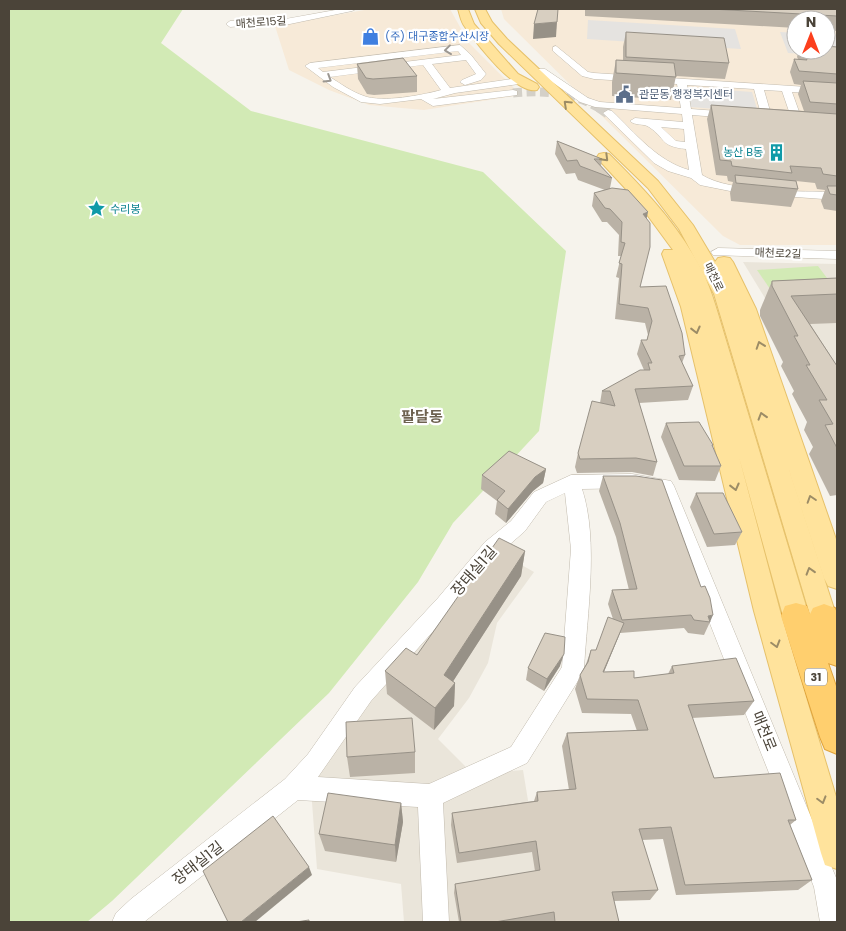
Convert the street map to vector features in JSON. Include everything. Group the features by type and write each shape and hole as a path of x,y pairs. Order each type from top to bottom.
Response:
{"highway":[{"name":"31","path":"810,617 837,652"},
{"name":"31","path":"810,617 837,737"}],"main road":[{"name":"31","path":"463,9 469,25 519,82 540,87 548,76 492,17 489,9"},
{"name":"매천로","path":"469,9 480,28 495,46 540,87 583,119 640,171 661,208 675,241 698,284 810,617"},
{"name":"매천로","path":"480,9 493,30 540,87 620,173 661,208 705,258 723,294 810,617"},
{"path":"661,208 692,219 709,238 747,308 837,578"},
{"path":"661,208 690,307 767,611 837,853"}],"street":[{"path":"272,9 272,18 279,20"},
{"name":"매천로15길","path":"230,24 279,20 285,22 352,9"},
{"path":"322,75 407,69 426,62 459,74 478,78 481,74 460,48 310,66 322,75 364,100 374,101 447,91 459,74 468,58"},
{"path":"556,49 585,74 837,92"},
{"path":"426,62 447,91"},
{"path":"542,71 584,100 608,110 658,161 672,169 696,176"},
{"path":"459,74 519,82"},
{"path":"682,82 696,176 700,182 724,188 837,196"},
{"path":"758,87 770,118 802,120 786,89"},
{"path":"426,93 426,99 433,103 512,93"},
{"path":"583,119 593,110 686,112 737,116"},
{"path":"635,121 688,126"},
{"path":"651,122 673,144 691,146"},
{"name":"매천로2길","path":"718,252 837,255"},
{"name":"매천로","path":"571,482 632,481 665,486 827,887 833,922"},
{"path":"294,788 430,796 519,755 573,669 581,548 576,498 571,482"},
{"name":"장태실1길","path":"125,922 140,908 294,788 316,762 363,694 445,604 492,548 518,526 540,497 571,482"},
{"path":"430,796 436,922"}],"shaded area":[{"path":"370,9 450,9 469,43 521,95 424,110 369,105 329,90 289,70 275,26"},
{"path":"501,9 837,9 837,245 740,245 723,236 504,19"},
{"path":"588,20 735,29 741,49 587,39"},
{"path":"780,32 786,32 786,48"},
{"path":"836,35 837,35 836,56"},
{"path":"687,87 752,92 758,112 690,107"},
{"path":"743,262 837,264 837,415 768,303"},
{"path":"499,552 534,572 497,623 488,663 469,698 438,739 473,774 523,770 548,922 404,922 401,884 317,869 311,789 319,768 374,692"}],"green space":[{"path":"9,9 183,9 161,43 251,111 483,172 566,251 539,431 453,523 418,582 329,693 112,901 87,922 9,922"},
{"path":"818,266 833,286 770,289 757,270"}],"building":[{"path":"538,9 558,9 557,22 534,24"},
{"path":"711,9 837,9 837,16 836,10 786,10 786,13"},
{"path":"626,32 724,38 729,63 626,57"},
{"path":"837,47 837,74 799,71 794,60 836,60"},
{"path":"403,58 417,76 366,78 357,64"},
{"path":"616,60 674,63 676,77 616,73"},
{"path":"803,81 837,83 837,104 810,102"},
{"name":"농산 B동","path":"711,105 837,114 837,176 823,174 821,168 790,166 792,173 732,166 731,161 720,160"},
{"path":"557,141 602,159 594,159 612,178 580,166 577,160 567,161"},
{"path":"735,175 796,181 798,189 736,183"},
{"path":"827,186 837,186 837,195 830,194"},
{"path":"612,188 628,190 648,212 643,214 650,223 650,247 640,287 666,286 682,333 685,355 679,356 693,386 635,389 657,462 636,458 580,459 578,453 592,401 615,406 610,391 602,391 640,370 650,370 648,363 652,363 641,340 647,340 652,321 648,308 619,304 622,264 619,263 625,243 621,242 622,222 610,209 605,208 594,193"},
{"path":"837,278 837,294 791,296 837,366 837,448 825,425 833,424 819,400 827,400 806,365 810,365 794,336 798,336 772,286 772,281"},
{"path":"699,422 713,445 721,466 684,466 666,423"},
{"path":"509,451 546,469 535,477 508,509 497,500 505,491 482,475"},
{"path":"603,476 636,476 662,480 701,587 705,586 710,598 713,615 708,616 710,622 694,620 691,615 622,620 612,590 637,589 620,523"},
{"path":"696,493 723,493 742,532 714,534"},
{"path":"499,538 525,551 444,675 455,683 435,708 385,671 406,648 417,655"},
{"path":"608,617 624,623 603,672 634,671 634,678 674,673 672,666 736,658 754,701 688,705 714,778 780,773 796,820 788,820 812,880 685,885 671,827 639,829 658,890 612,892 619,922 555,922 554,912 495,922 461,922 455,884 540,870 536,841 459,853 452,813 538,801 537,792 576,789 567,733 648,730 638,700 587,699 580,675 588,662 591,650 596,650"},
{"path":"545,633 565,637 564,654 547,679 528,668"},
{"path":"412,718 415,752 347,757 346,722"},
{"path":"328,793 401,803 395,845 319,834"},
{"path":"273,816 309,867 241,922 228,922 203,871"}],"tunnel":[{"path":"513,93 547,92 580,99 601,109"},
{"path":"599,107 608,113"}],"place":[{"name":"(주) 대구종합수산시장","path":"371,36"},
{"name":"관문동 행정복지센터","path":"625,94"},
{"name":"농산 B동","path":"777,152"},
{"name":"수리봉","path":"96,209"}],"district":[{"name":"팔달동","path":"422,417"}]}
